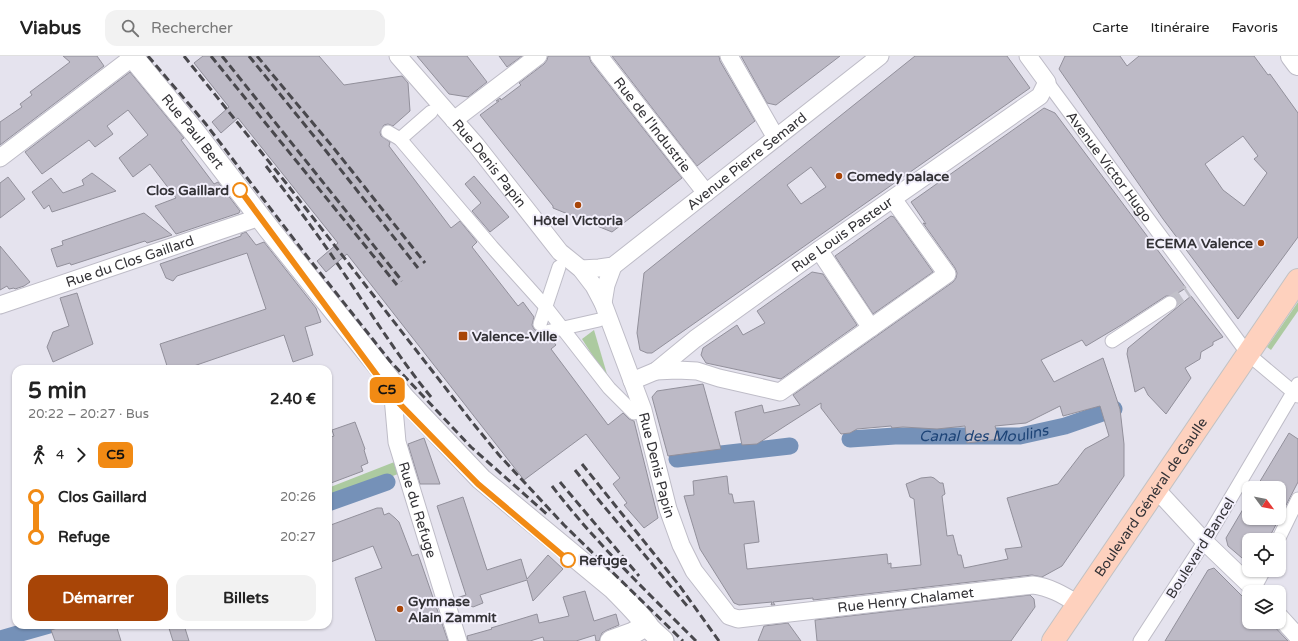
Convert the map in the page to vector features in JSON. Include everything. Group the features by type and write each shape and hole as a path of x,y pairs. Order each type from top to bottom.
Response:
{"main road":[{"path":"1292,56 1298,64"},
{"name":"Boulevard Général de Gaulle","path":"1053,641 1298,280"}],"street":[{"path":"0,158 132,56"},
{"name":"Rue Paul Bert","path":"132,56 196,134 386,377 409,403 481,479 614,589 663,641"},
{"name":"Rue Denis Papin","path":"398,56 476,145 560,252 581,269 594,286 603,303 643,410 668,509 681,545 694,571 729,616"},
{"path":"454,120 538,56"},
{"name":"Rue de l'Industrie","path":"599,56 706,193"},
{"path":"729,56 776,138"},
{"name":"Avenue Pierre Semard","path":"613,266 880,56"},
{"name":"Avenue Victor Hugo","path":"1028,56 1193,288 1248,354 1297,390"},
{"name":"Rue Louis Pasteur","path":"632,381 656,371 695,339 1033,102 1040,96 1047,82"},
{"path":"400,139 431,112"},
{"path":"388,132 400,139 492,247 546,306 610,388 634,413"},
{"path":"656,371 697,371 719,378 780,392 947,274 893,199"},
{"name":"Rue du Clos Gaillard","path":"0,305 260,217"},
{"path":"820,250 871,328"},
{"path":"581,269 613,266 606,286 603,303"},
{"path":"559,267 546,306 543,328 563,328 599,320"},
{"path":"1112,341 1170,303"},
{"name":"Rue du Refuge","path":"386,377 393,397 397,442 458,641"},
{"name":"Boulevard Bancel","path":"1140,641 1205,542 1297,390"},
{"path":"1156,489 1205,542 1250,585"},
{"path":"1281,533 1298,499"},
{"name":"Rue Henry Chalamet","path":"729,616 738,618 1033,585 1044,586 1055,590 1078,604"},
{"path":"1286,624 1298,637"},
{"path":"612,641 633,633 647,625"}],"green space":[{"path":"1298,302 1298,311 1271,350 1267,347"},
{"path":"594,330 609,381 582,339"},
{"path":"402,459 406,471 332,499 332,486"}],"building":[{"path":"63,56 97,56 104,66 0,145 0,122 22,107 20,104 32,95 30,92 70,62"},
{"path":"203,56 319,56 344,85 402,76 408,83 410,111 393,126 388,124 384,125 380,132 381,136 390,142 389,146 451,228 460,221 477,242 472,247 518,306 523,302 534,317 532,325 540,337 543,339 551,339 556,345 551,349 608,425 623,413 629,419 634,421 658,518 644,528 624,505 627,503 613,484 620,478 586,434 524,480 347,254 326,272 317,261 338,243 238,118 221,133 212,122 229,107 194,63"},
{"path":"417,56 467,56 487,82 468,97 449,94"},
{"path":"499,56 522,56 507,67"},
{"path":"548,56 589,56 591,62 682,178 612,232 553,208 553,206 480,115 499,101 496,101 500,98 501,100 521,85 519,83 544,64"},
{"path":"612,56 719,56 720,61 755,121 697,166"},
{"path":"741,56 840,56 776,105 767,103"},
{"path":"915,56 1007,56 1030,88 652,353 647,353 640,350 637,333 644,273","holes":["811,167 826,187 801,204 787,185"]},
{"path":"1065,56 1120,56 1127,66 1139,56 1254,56 1268,75 1270,74 1298,113 1298,237 1238,319 1163,219 1059,69","holes":["1243,136 1258,156 1254,159 1267,173 1244,206 1223,190 1205,164"]},
{"path":"130,72 184,138 181,140 214,184 218,182 240,211 239,213 176,234 155,206 176,198 150,164 133,177 119,158 148,135 128,110 107,126 113,134 95,147 89,140 42,174 25,152"},
{"path":"1044,108 1055,113 1186,288 1173,296 1166,296 1086,346 1082,340 1041,360 1054,382 1103,358 1120,409 1124,444 1124,476 1062,566 1042,577 1032,575 813,600 813,598 773,602 775,605 771,605 772,602 739,605 734,603 700,549 684,496 694,495 693,481 727,476 729,494 732,494 734,503 754,501 759,542 744,544 747,569 887,554 888,564 891,563 891,568 921,565 914,499 910,497 906,484 921,478 931,477 940,483 943,483 945,494 942,496 947,536 953,535 958,555 961,555 964,568 1008,559 1005,549 1022,547 1007,498 1058,484 1085,449 1109,436 1100,406 1063,416 1060,406 1026,423 995,426 999,439 967,443 965,426 937,429 903,427 892,428 891,426 857,429 850,433 841,434 821,408 821,403 757,444 742,445 735,412 762,405 764,413 800,405 793,395 953,282 957,273 955,268 923,223 926,224 911,202"},
{"path":"92,173 116,191 52,212 49,205 44,209 32,192 51,178 63,193 84,185 82,180"},
{"path":"474,176 509,217 490,232 472,211 481,203 465,184"},
{"path":"8,177 25,199 0,218 0,183"},
{"path":"144,213 172,235 147,243 145,241 71,265 70,263 57,267 51,249 63,245 62,241"},
{"path":"891,216 894,217 933,272 873,314 835,256"},
{"path":"246,232 256,245 264,242 316,308 321,322 305,327 313,355 293,362 284,335 197,365 167,365 160,344 266,309 247,253 177,276 173,281 166,278 160,264 241,236 241,234"},
{"path":"0,246 30,282 15,289 9,289 7,286 0,290"},
{"path":"812,272 823,274 857,325 781,379 706,363 701,355 703,348 737,325 743,335 765,323 757,311"},
{"path":"77,293 93,344 53,362 47,347 53,332 69,326 60,298"},
{"path":"1191,296 1223,337 1213,342 1213,345 1201,352 1200,359 1185,368 1191,378 1166,414 1148,395 1144,387 1135,392 1127,354 1128,348"},
{"path":"703,384 721,449 668,456 652,397 657,391"},
{"path":"355,422 365,449 368,463 361,466 363,471 332,483 332,437 334,436 332,430"},
{"path":"1289,433 1298,439 1298,482 1286,505 1286,481 1260,481"},
{"path":"424,438 440,484 420,484 408,444"},
{"path":"463,497 487,570 521,559 527,579 548,555 563,569 533,601 527,580 480,595 483,603 473,607 456,598 466,595 437,506"},
{"path":"377,508 382,508 384,515 389,513 399,522 412,556 418,554 448,641 376,641 355,578 382,568 373,546 332,561 332,525"},
{"path":"1242,511 1242,525 1276,525 1272,533 1242,533 1242,558 1228,546 1226,538"},
{"path":"1214,568 1242,596 1242,629 1277,629 1288,641 1165,641 1208,570"},
{"path":"585,591 594,621 616,614 619,625 602,633 599,641 596,641 595,635 576,641 544,641 543,637 530,641 468,641 467,636 537,614 539,623 569,616 563,597"},
{"path":"1030,595 1034,599 1035,607 1011,641 817,641 815,620"},
{"path":"788,623 801,641 758,641 764,626"},
{"path":"117,629 121,641 55,641 51,630"},
{"path":"169,629 185,629 189,641 173,641"}],"waterway":[{"name":"Canal des Moulins","path":"850,439 895,436 1020,436 1065,426 1114,409"},
{"name":"Canal des Moulins","path":"677,459 790,446"},
{"name":"Canal des Moulins","path":"332,502 387,482"},
{"name":"Canal des Moulins","path":"0,639 35,629"}],"tunnel":[{"path":"1170,303 1188,291"}],"railway":[{"path":"148,56 205,123 306,255 390,361 471,447 549,516"},
{"path":"184,56 286,183 499,455 564,525 683,641"},
{"path":"211,56 397,285"},
{"path":"222,56 402,281"},
{"path":"249,56 418,268"},
{"path":"257,56 332,146 425,263"},
{"path":"266,166 316,233 397,352 431,397"},
{"path":"582,464 679,585 719,641"},
{"path":"575,470 688,607"},
{"path":"560,482 639,576"},
{"path":"552,486 568,507 603,546 696,641"}],"bus line":[{"name":"C5","path":"240,190 269,229 272,236 405,411 478,484 568,560"}],"place":[{"name":"Comedy palace","path":"839,176"},
{"name":"Clos Gaillard","path":"240,190"},
{"name":"Hôtel Victoria","path":"578,205"},
{"name":"ECEMA Valence","path":"1261,243"},
{"name":"Valence-Ville","path":"463,336"},
{"name":"Refuge","path":"568,560"},
{"name":"Gymnase Alain Zammit","path":"400,609"}]}
